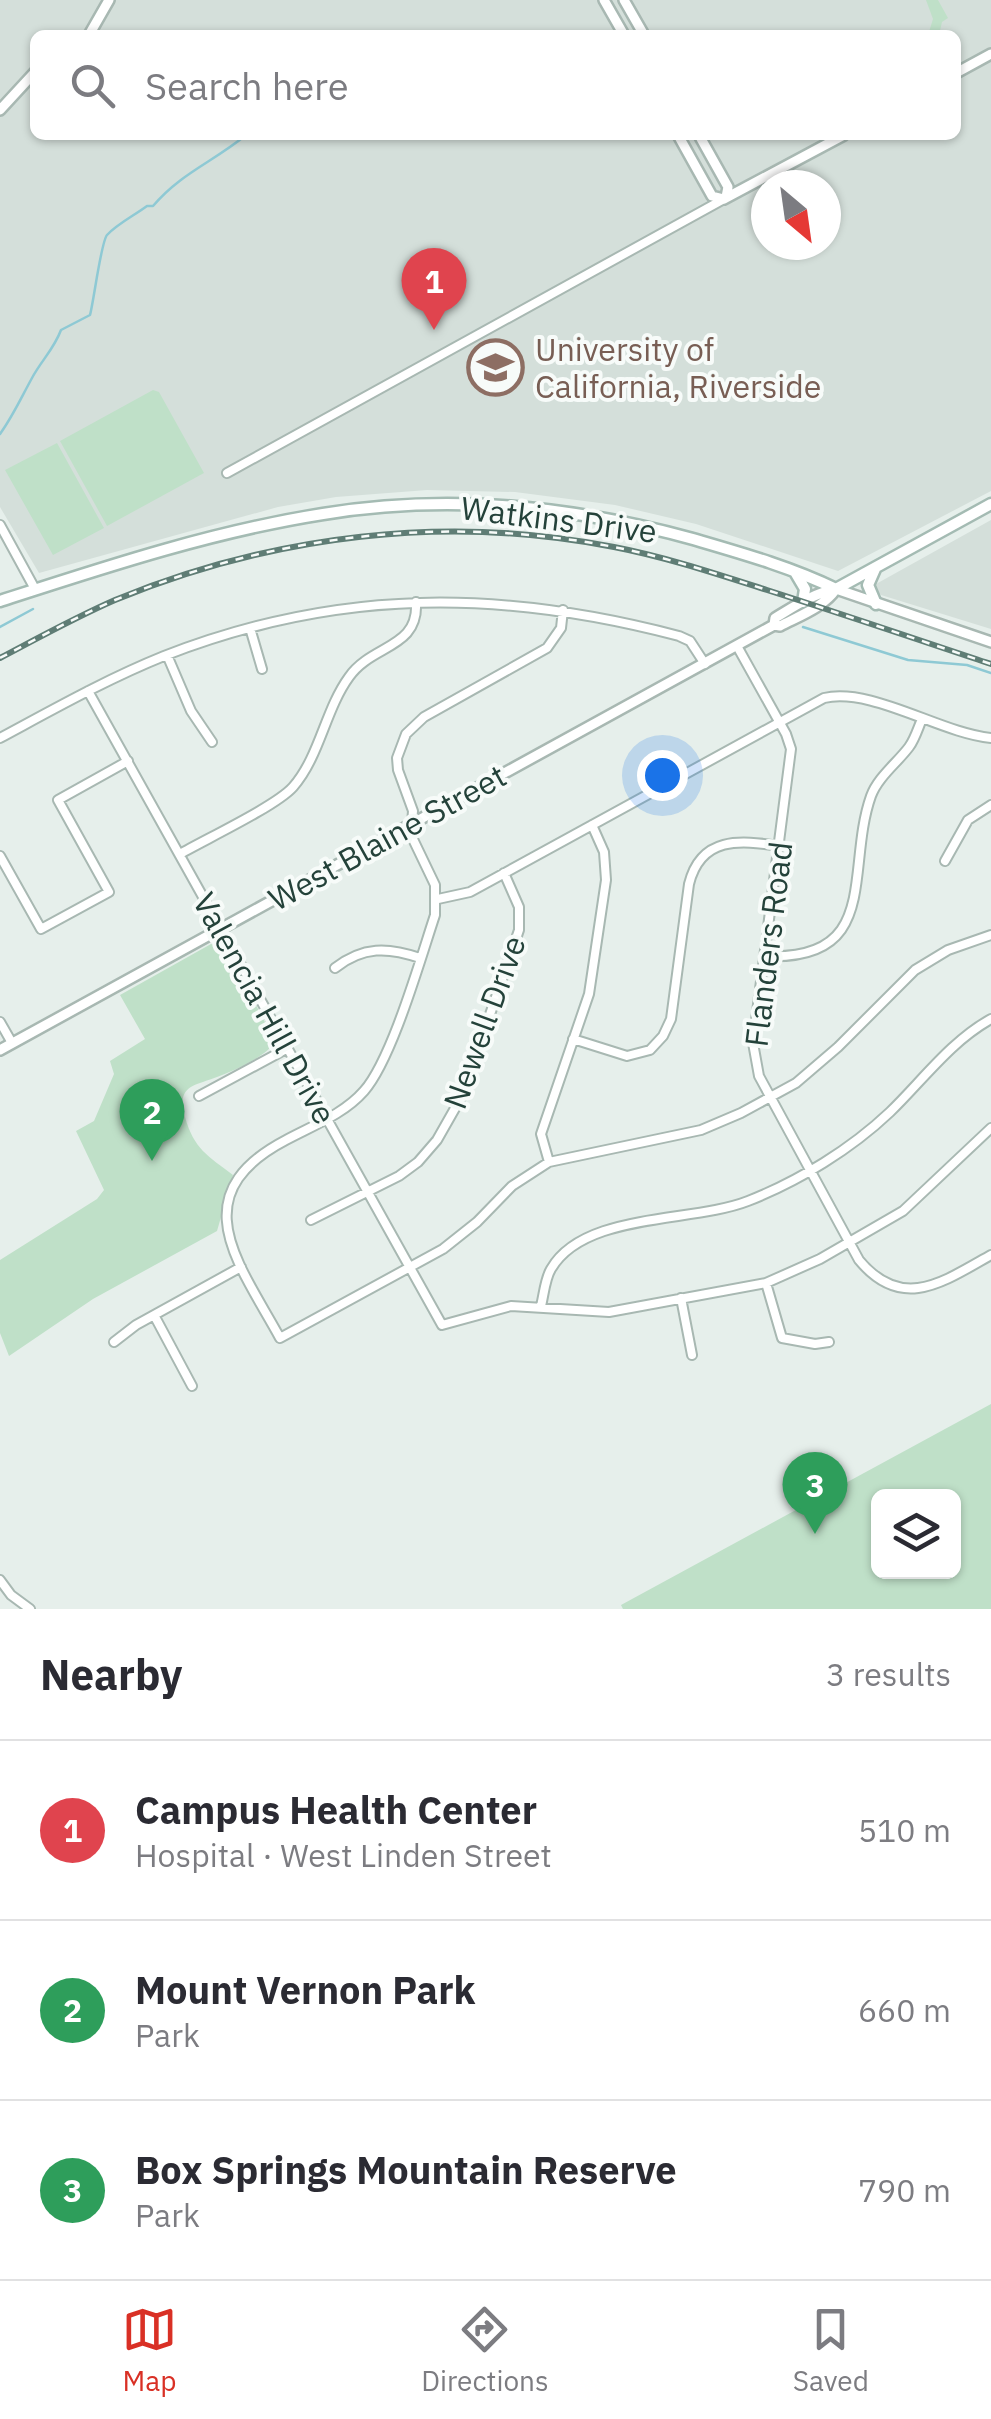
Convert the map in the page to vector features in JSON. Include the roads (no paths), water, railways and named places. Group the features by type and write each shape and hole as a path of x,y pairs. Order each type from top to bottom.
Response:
{"main road":[{"name":"Watkins Drive","path":"0,600 295,518 436,504 501,505 616,520 729,549 836,589"},
{"name":"West Blaine Street","path":"836,589 991,504"},
{"path":"875,568 868,585 876,604"},
{"path":"794,571 805,589 803,602"}],"street":[{"path":"92,30 109,0"},
{"path":"604,0 621,30"},
{"path":"624,0 641,30"},
{"path":"961,70 991,54"},
{"path":"0,110 30,77"},
{"path":"681,140 712,196 724,199"},
{"path":"702,140 728,188 724,199"},
{"path":"228,472 835,140"},
{"path":"0,524 35,589"},
{"name":"West Blaine Street","path":"774,625 775,618 821,592 836,589"},
{"name":"West Blaine Street","path":"0,1050 774,625 780,626 830,598 836,589"},
{"name":"Watkins Drive","path":"836,589 991,642"},
{"path":"180,854 292,788 348,678 364,661 409,633 416,621 416,602"},
{"path":"0,738 88,690 167,655 250,628 314,613 416,602 492,602 564,610 679,636 690,641 705,664"},
{"path":"564,610 561,628 546,648 424,716 406,734 398,758 400,784 414,810 411,836 431,873 438,899 378,1072 360,1095 261,1154 244,1171 229,1203 225,1228 241,1267 280,1338 457,1239 512,1186 548,1162 700,1130 741,1114 813,1069 915,970 948,950 991,935"},
{"path":"250,628 262,669"},
{"name":"Flanders Road","path":"737,646 791,749 752,1043 755,1066 848,1243 881,1282 904,1289 945,1282 991,1256"},
{"path":"167,655 191,711 212,742"},
{"name":"Valencia Hill Drive","path":"88,690 442,1325 511,1306 541,1306"},
{"path":"438,899 470,892 824,698 862,698 991,738"},
{"path":"764,956 812,952 837,936 844,926 856,899 872,792 912,742 922,719"},
{"path":"0,856 41,929 109,892 58,800 128,761"},
{"path":"945,861 968,820 991,805"},
{"path":"548,1162 541,1134 589,994 606,880 604,852 592,825"},
{"path":"573,1039 628,1056 650,1050 671,1018 689,884 695,866 706,854 732,842 779,846"},
{"name":"Newell Drive","path":"312,1220 369,1193 418,1162 446,1126 462,1096 519,930 518,907 504,873"},
{"path":"335,968 352,956 376,949 398,950 420,958"},
{"path":"991,1020 967,1035 865,1134 764,1194 734,1206 593,1234 567,1251 550,1271 541,1306 600,1312 766,1283 903,1211 991,1128"},
{"path":"0,1022 12,1043"},
{"path":"199,1096 288,1048"},
{"path":"114,1342 241,1267"},
{"path":"766,1283 782,1338 814,1344 829,1342"},
{"path":"681,1298 692,1354"},
{"path":"154,1315 192,1386"},
{"path":"0,1580 11,1595 30,1609"}],"waterway":[{"path":"0,434 61,330 90,315 107,235 147,206 153,206 175,185 239,140"},
{"path":"0,627 33,609"},
{"path":"803,627 908,660 967,665 991,673"}],"railway":[{"path":"0,658 115,600 236,560 361,537 487,532 551,537 653,556 991,664"}],"place":[{"name":"Campus Health Center","path":"434,330"},
{"name":"University of California, Riverside","path":"496,367"},
{"name":"Mount Vernon Park","path":"152,1161"},
{"name":"Box Springs Mountain Reserve","path":"815,1534"}]}
